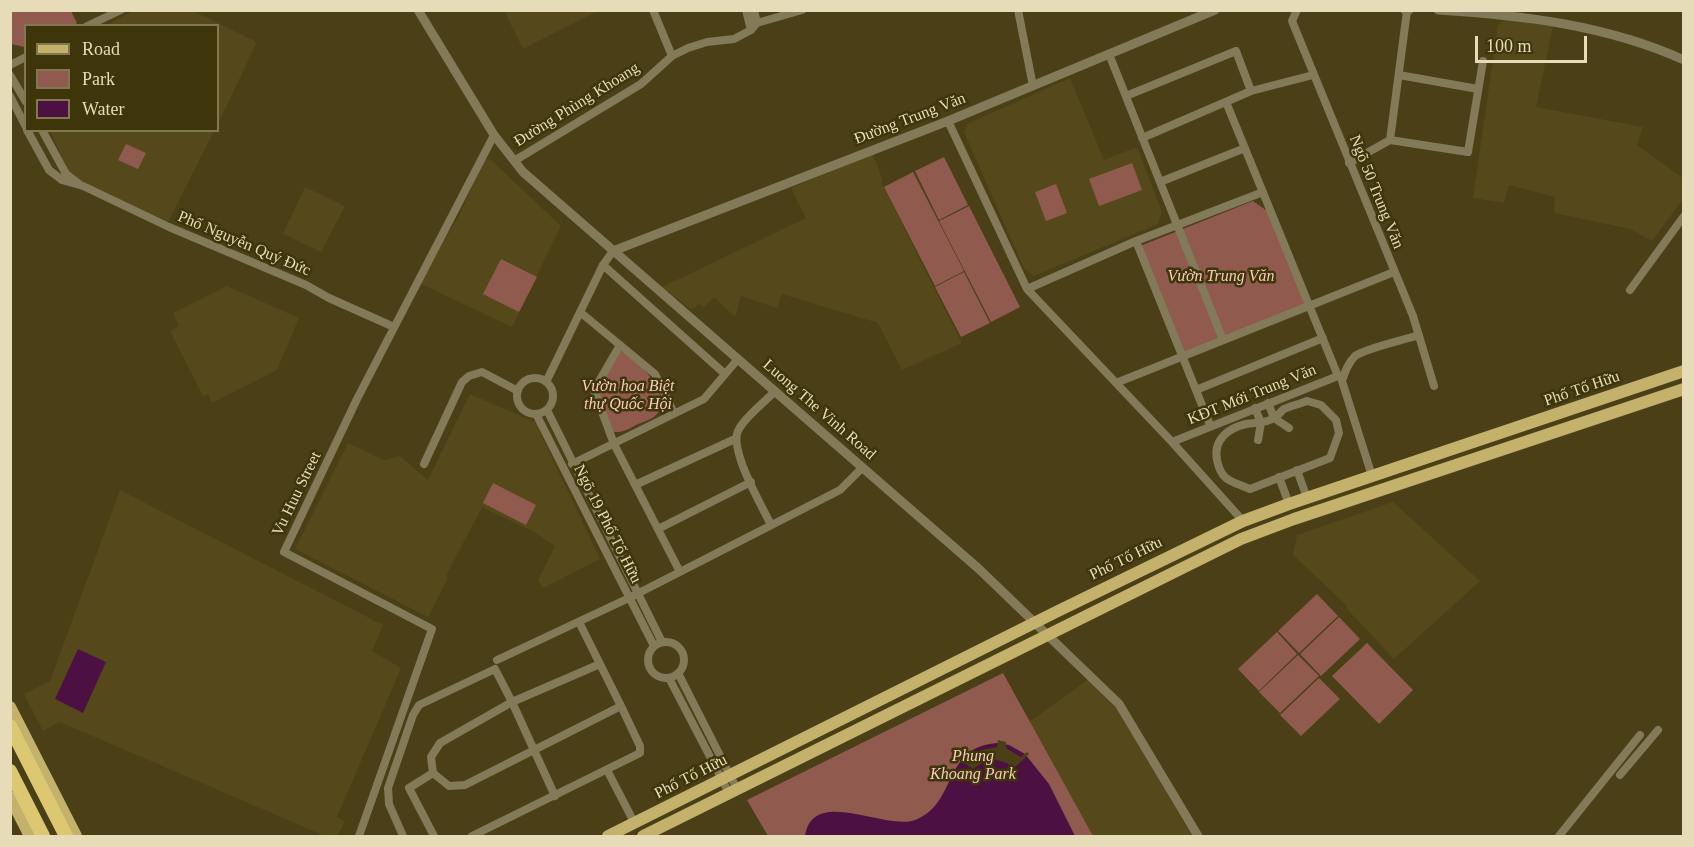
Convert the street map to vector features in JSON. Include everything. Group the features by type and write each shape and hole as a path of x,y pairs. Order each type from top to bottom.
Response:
{"highway":[{"path":"10,726 66,837"},
{"path":"10,771 44,837"}],"main road":[{"name":"Phố Tố Hữu","path":"608,837 1243,521 1683,371"},
{"path":"1665,378 1678,391"},
{"name":"Phố Tố Hữu","path":"643,837 1241,539 1380,490 1678,391"},
{"path":"1374,475 1380,490"},
{"path":"10,707 76,837"},
{"path":"12,803 30,837"}],"street":[{"path":"91,24 121,10"},
{"name":"Luong The Vinh Road","path":"418,10 494,135 536,185 979,569 1119,704 1198,837"},
{"path":"653,10 672,56"},
{"path":"746,10 754,27"},
{"path":"754,10 754,27"},
{"name":"Đường Phùng Khoang","path":"514,161 641,84 672,56 707,42 734,39 754,27 802,10"},
{"path":"1018,10 1033,86"},
{"name":"Đường Trung Văn","path":"613,251 948,121 1215,10"},
{"name":"Ngõ 50 Trung Văn","path":"1297,10 1292,21 1419,335 1434,386"},
{"path":"1438,10 1498,15 1589,28 1658,48 1683,60"},
{"path":"1390,140 1407,11"},
{"path":"1126,96 1236,51 1251,91"},
{"path":"1109,54 1223,340"},
{"path":"10,67 24,58"},
{"path":"1349,163 1390,140 1468,152 1483,61"},
{"path":"10,75 24,99"},
{"path":"1143,138 1251,91 1313,75"},
{"path":"1399,75 1479,89"},
{"path":"10,96 24,125"},
{"name":"KĐT Mới Trung Văn","path":"1172,442 1338,376 1226,102"},
{"path":"948,121 1027,289 1172,442 1243,521"},
{"path":"28,132 49,170 64,177"},
{"path":"43,132 64,177"},
{"name":"Vu Huu Street","path":"359,837 432,629 284,552 394,327 494,135"},
{"path":"1160,182 1245,148"},
{"name":"Phố Nguyễn Quý Đức","path":"64,177 169,227 306,285 329,298 394,327"},
{"path":"1027,289 1136,241 1263,192"},
{"path":"1630,290 1683,216"},
{"path":"1136,241 1210,425"},
{"path":"546,382 603,265 613,251"},
{"path":"603,265 725,374"},
{"path":"1116,383 1394,272"},
{"path":"580,312 655,374 674,414"},
{"path":"1374,475 1342,381 1349,363 1357,355 1419,335"},
{"name":"KĐT Mới Trung Văn","path":"1196,390 1323,338"},
{"path":"620,345 594,390 614,444 680,572"},
{"path":"572,464 704,399 738,359"},
{"path":"424,464 462,382 469,376 482,372 518,391"},
{"path":"533,378 546,382 552,389 553,398 547,410 536,414 523,410 519,404 518,391 521,385 533,378"},
{"path":"771,525 739,455 735,439 738,429 775,391"},
{"path":"1306,401 1321,405 1336,420 1339,433 1330,458 1250,489 1225,478 1219,469 1216,454 1219,440 1224,434 1246,424 1261,423 1274,418 1283,410 1306,401"},
{"path":"1268,403 1274,418 1288,428"},
{"path":"1255,408 1261,423 1258,440"},
{"name":"Ngõ 19 Phố Tố Hữu","path":"547,410 662,642"},
{"name":"Ngõ 19 Phố Tố Hữu","path":"536,414 654,646"},
{"path":"635,485 735,439"},
{"path":"497,660 629,598 840,490 862,468"},
{"path":"1298,470 1307,498"},
{"path":"1279,477 1289,504"},
{"path":"658,529 751,482"},
{"path":"472,837 640,753 640,746 579,622"},
{"path":"662,642 673,643 682,651 684,663 678,673 669,678 657,675 650,668 647,659 654,646 662,642"},
{"path":"600,664 512,702 440,743 431,757 433,774 449,786 465,785 621,706"},
{"path":"403,837 389,804 388,788 413,715 419,705 495,669 555,796"},
{"path":"678,673 726,778"},
{"path":"669,678 733,791"},
{"path":"1620,775 1658,730"},
{"path":"1559,837 1640,735"},
{"path":"608,770 634,824"},
{"path":"433,774 410,788 434,837"}],"shaded area":[{"path":"135,10 193,11 257,42 219,122 219,24 109,24"},
{"path":"504,11 598,11 523,49"},
{"path":"1506,18 1553,26 1536,107 1643,127 1637,145 1683,178 1683,199 1652,241 1630,229 1554,213 1555,197 1509,185 1504,203 1473,198 1498,25"},
{"path":"1070,78 1104,160 1137,147 1162,212 1158,224 1034,276 1024,269 964,132 967,124"},
{"path":"50,132 213,132 168,222 72,179"},
{"path":"873,154 883,181 881,182 962,343 902,370 878,323 782,294 777,308 741,296 735,317 714,297 704,307 699,304 692,310 662,287 806,218 791,188"},
{"path":"490,159 561,226 512,327 421,284 421,277 458,218 485,160"},
{"path":"305,187 345,206 321,252 283,234"},
{"path":"227,286 299,318 277,370 212,403 208,394 203,396 170,331 179,326 173,313"},
{"path":"470,394 535,422 600,559 543,588 538,580 555,546 534,532 482,507 446,576 448,578 428,617 295,549 348,443 384,460 400,456 428,480"},
{"path":"120,490 383,625 372,651 401,668 337,817 345,822 337,836 325,836 60,722 43,731 24,694 50,681"},
{"path":"1393,502 1480,581 1394,659 1347,609 1346,605 1293,555 1297,535"},
{"path":"1089,679 1117,709 1192,836 1093,836 1029,722"}],"green space":[{"path":"11,10 71,11 77,23 24,24 24,47 11,44"},
{"path":"126,144 146,153 138,169 118,160"},
{"path":"944,157 968,205 939,220 915,171"},
{"path":"1132,163 1142,190 1099,206 1089,179"},
{"path":"913,172 964,271 935,286 884,187"},
{"path":"1056,184 1067,213 1046,221 1035,192"},
{"name":"Vườn Trung Văn","path":"1253,201 1273,215 1309,305 1183,356 1140,246"},
{"path":"969,206 1020,307 991,322 939,221"},
{"path":"501,259 537,277 519,312 483,294"},
{"path":"964,272 990,323 961,337 935,287"},
{"name":"Vườn hoa Biệt thự Quốc Hội","path":"620,351 635,361 651,378 661,397 661,406 657,414 650,419 623,431 613,432 609,431 594,390"},
{"path":"493,483 536,505 526,525 483,503"},
{"path":"1317,594 1338,616 1299,653 1278,631"},
{"path":"1339,617 1360,639 1321,676 1300,654"},
{"path":"1277,632 1297,654 1259,691 1238,669"},
{"path":"1367,643 1413,690 1379,724 1332,676"},
{"path":"1298,655 1319,676 1280,713 1259,692"},
{"name":"Phung Khoang Park","path":"1003,673 1093,836 768,836 747,800"},
{"path":"1319,678 1340,699 1301,736 1280,715"}],"water":[{"path":"78,649 106,662 83,713 55,699"},
{"path":"998,743 1009,745 1025,754 1049,784 1075,836 805,836 811,821 821,814 852,813 902,822 915,820 929,812 938,802 958,764 967,754 980,747"}],"pier":[{"path":"998,740 1006,742 1006,748 1021,757 1027,752 1029,754 1014,768 996,760 984,762 973,769 958,759 960,756 965,760 981,750 997,747"}]}
